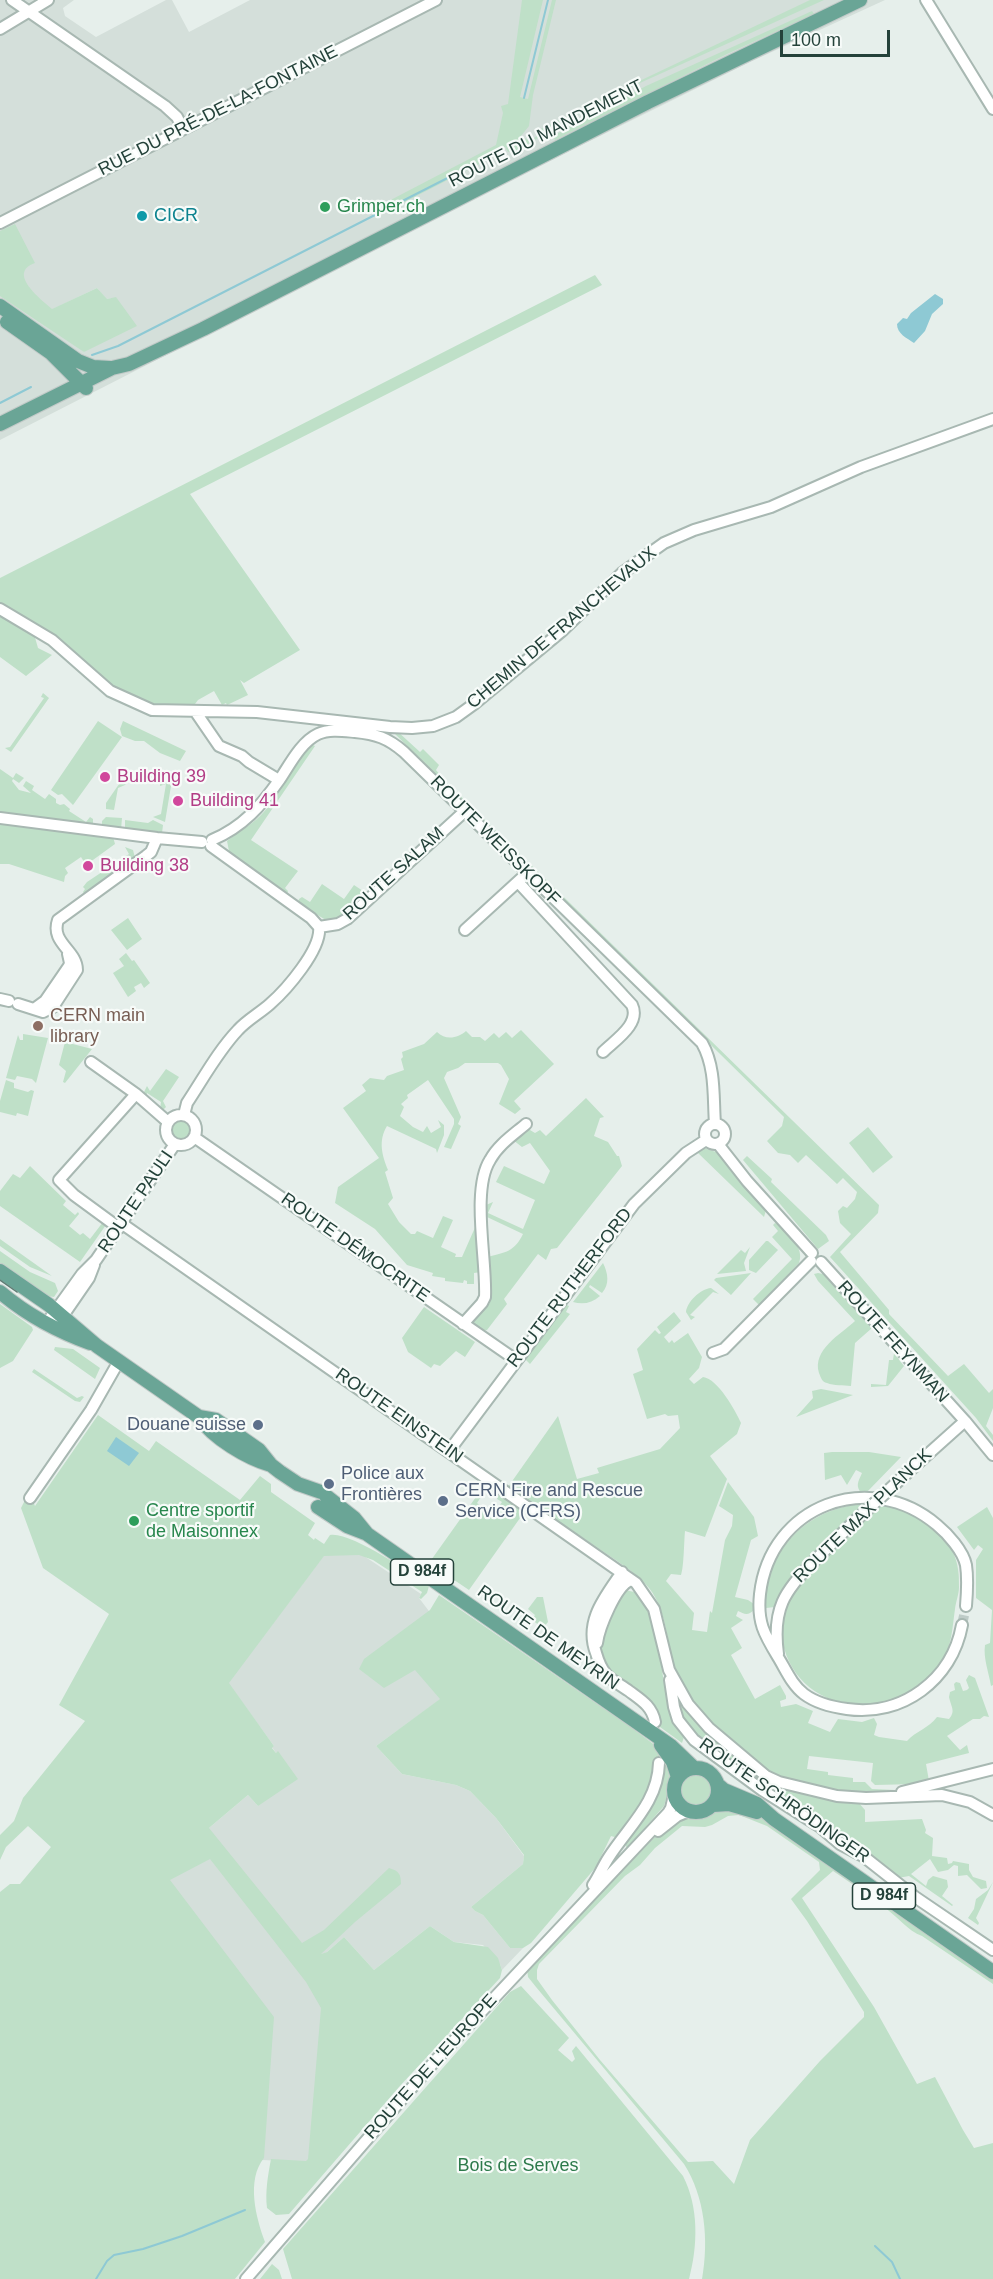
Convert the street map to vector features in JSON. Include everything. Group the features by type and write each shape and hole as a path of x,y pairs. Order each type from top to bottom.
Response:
{"main road":[{"name":"ROUTE DU MANDEMENT","path":"0,424 60,394 115,375 129,364 648,102 857,2 868,0"},
{"path":"0,306 73,366 85,384"},
{"path":"0,317 73,366 112,368"},
{"name":"ROUTE DU MANDEMENT","path":"0,434 112,368 129,364"},
{"path":"60,394 73,366"},
{"name":"ROUTE DE MEYRIN","path":"0,1270 55,1320 98,1346 199,1417 209,1430 253,1460 276,1469 319,1499 354,1518 367,1534 652,1727 694,1768"},
{"name":"ROUTE DE MEYRIN","path":"0,1292 18,1307 55,1320"},
{"name":"ROUTE DE MEYRIN","path":"652,1727 674,1762 678,1777"},
{"path":"694,1768 707,1771 717,1784 718,1795 713,1804 704,1811 689,1811 680,1805 674,1795 678,1777 694,1768"},
{"name":"D 984f","path":"717,1784 724,1790 757,1804 774,1819 993,1972"},
{"name":"D 984f","path":"713,1804 724,1803 740,1806 774,1819"}],"street":[{"path":"12,0 165,106 177,117 183,129"},
{"path":"0,28 48,0"},
{"name":"RUE DU PRÉ-DE-LA-FONTAINE","path":"0,223 436,0"},
{"path":"926,0 993,109"},
{"name":"CHEMIN DE FRANCHEVAUX","path":"0,609 61,647 116,694 152,710 257,712 420,728 441,724 474,704 563,630 622,573 664,543 694,530 771,507 861,467 993,420"},
{"path":"195,711 219,746 242,756 279,780"},
{"name":"ROUTE WEISSKOPF","path":"211,845 250,817 305,743 316,735 332,731 381,736 395,744 702,1043 708,1054 712,1074 715,1124"},
{"name":"ROUTE SALAM","path":"319,927 338,924 347,919 465,811"},
{"path":"0,818 211,845 311,918 319,927 320,937 316,945 293,979 270,1004 237,1031 187,1103 184,1115"},
{"path":"9,1001 46,1011 54,997 77,970 76,961 67,952 56,933 58,920 146,856 157,838"},
{"path":"465,930 527,872"},
{"path":"518,882 632,1005 635,1011 633,1022 603,1052"},
{"path":"91,1062 136,1094 168,1122"},
{"name":"ROUTE EINSTEIN","path":"136,1094 59,1180 74,1195 449,1451 627,1576 642,1589 651,1603 659,1625 669,1670"},
{"name":"ROUTE PAULI","path":"184,1115 190,1118 196,1131 194,1137 186,1144 175,1144 166,1133 168,1122 175,1116 184,1115"},
{"path":"463,1324 485,1297 482,1225 482,1180 485,1170 499,1148 526,1124"},
{"path":"715,1124 721,1126 725,1132 723,1140 718,1144 712,1144 706,1140 706,1129 715,1124"},
{"name":"ROUTE DÉMOCRITE","path":"194,1137 516,1360"},
{"name":"ROUTE RUTHERFORD","path":"449,1451 634,1204 686,1153 706,1140"},
{"name":"ROUTE PAULI","path":"55,1320 82,1274 96,1260 175,1144"},
{"name":"ROUTE FEYNMAN","path":"718,1144 815,1259 965,1421 993,1455"},
{"path":"713,1353 724,1349 815,1259"},
{"path":"30,1498 90,1410 119,1361"},
{"name":"ROUTE MAX PLANCK","path":"778,1658 777,1617 785,1593 794,1580 965,1421"},
{"path":"962,1625 958,1645 953,1654 932,1682 914,1697 882,1709 849,1710 821,1703 806,1695 789,1678 760,1625 759,1597 770,1556 784,1535 813,1511 833,1501 858,1498 884,1499 911,1507 946,1532 966,1564 966,1606"},
{"path":"627,1576 595,1616 592,1636 596,1656 605,1673 650,1707 652,1727"},
{"path":"669,1670 678,1689 697,1716 766,1776 779,1782 837,1796 866,1798 942,1795 970,1802 993,1815"},
{"name":"ROUTE SCHRÖDINGER","path":"669,1670 676,1714 681,1726 694,1740 762,1790 806,1817 840,1844 863,1856 915,1897 993,1950"},
{"path":"576,1910 653,1794 658,1778 658,1763"},
{"path":"887,1796 993,1769"},
{"name":"ROUTE DE L'EUROPE","path":"246,2279 435,2061 668,1813 674,1795"},
{"name":"ROUTE DE L'EUROPE","path":"623,1860 677,1815 689,1811"},
{"path":"618,1846 617,1854 623,1860"}],"shaded area":[{"path":"0,0 74,0 63,8 65,16 96,37 166,0 172,0 189,32 250,0 885,0 750,62 448,211 0,440","holes":["97,288 106,299 117,298 84,352 53,309"]},
{"path":"337,1538 421,1594 419,1598 451,1640 441,1699 376,1746 402,1774 456,1785 470,1791 496,1818 524,1856 523,1864 471,1907 483,1915 510,1948 523,1948 502,1970 500,1964 483,1945 454,1942 430,1926 374,1970 344,1937 327,1952 313,1958 324,2007 362,2091 307,2162 262,2160 168,1880 209,1828 248,1795 258,1806 278,1752 276,1753 272,1747 274,1746 228,1683"}],"green space":[{"path":"522,0 543,0 520,97 528,99 552,0 556,0 533,95 529,126 521,136 530,141 541,133 541,129 619,90 621,92 516,151 508,152 505,147 502,147 485,161 387,211 383,204 496,145 503,113 501,106 508,104"},
{"path":"810,0 824,0 631,87 631,85"},
{"path":"812,11 814,14 727,54 555,140 553,136 646,86"},
{"path":"15,224 35,263 27,267 24,273 25,280 52,309 97,288 107,299 116,297 137,326 84,352 0,296 0,231"},
{"path":"595,275 602,285 190,494 300,650 244,683 240,680 248,695 222,705 214,691 198,700 192,708 157,708 115,688 60,640 0,605 0,578"},
{"path":"0,614 34,634 38,648 52,655 26,676 0,657"},
{"path":"43,693 49,698 11,752 5,748 10,747 44,698 41,697"},
{"path":"98,721 122,737 73,805 62,794 58,795 51,790"},
{"path":"123,721 186,751 180,761 160,753 144,741 135,741 122,736 120,729"},
{"path":"391,730 396,730 420,752 423,749 439,765 436,770 444,780 879,1205 878,1213 840,1252 889,1310 889,1314 948,1376 964,1364 989,1393 993,1389 993,1408 986,1426 993,1435 993,1441 976,1418 830,1257 851,1234 840,1223 838,1211 843,1206 847,1208 855,1199 857,1192 843,1178 837,1184 806,1155 798,1163 790,1155 778,1153 767,1141 782,1126 784,1117"},
{"path":"313,745 315,746 251,840 298,871 285,888 288,891 287,894 230,856 227,841 256,820 267,808 298,762"},
{"path":"0,769 13,778 16,773 24,778 19,783 13,779 12,781 19,790 31,793 23,786 26,781 34,786 32,790 45,799 49,794 56,799 56,803 64,804 70,809 69,811 86,822 90,817 93,819 93,825 0,814"},
{"path":"128,771 133,775 125,785 118,788 114,810 106,809 106,803"},
{"path":"141,774 172,780 165,822 153,817 161,814 166,784 160,786 154,779 140,776"},
{"path":"106,817 122,818 121,830 102,826 102,821"},
{"path":"125,820 148,823 153,820 163,825 162,833 125,829"},
{"path":"0,823 113,837 115,844 86,865 81,857 65,868 68,873 64,882 9,864 0,864"},
{"path":"125,847 133,850 135,858 85,895 83,887 87,882 129,854"},
{"path":"322,884 344,899 354,885 366,893 341,918 329,922 298,903 302,897 310,902"},
{"path":"128,918 142,939 127,950 111,930"},
{"path":"126,953 132,961 134,960 150,983 144,988 141,983 134,987 136,991 128,997 113,973 124,966 119,959"},
{"path":"521,1030 554,1064 514,1101 521,1109 515,1114 499,1104 509,1079 501,1065 498,1063 465,1063 447,1072 444,1078 461,1117 458,1124 461,1126 451,1149 444,1147 454,1119 428,1080 407,1095 408,1098 401,1104 404,1107 400,1116 423,1132 427,1126 431,1133 441,1127 438,1120 444,1125 444,1135 437,1153 436,1149 387,1126 384,1132 383,1153 388,1170 385,1172 393,1198 388,1204 399,1222 411,1234 417,1231 433,1238 443,1216 453,1220 441,1247 456,1254 455,1257 462,1257 477,1223 481,1272 474,1273 474,1284 467,1284 464,1280 463,1283 445,1281 445,1278 432,1276 433,1273 407,1265 375,1229 335,1203 338,1187 379,1158 343,1108 366,1091 362,1085 370,1078 384,1080 387,1076 404,1070 402,1052 424,1044 437,1032 444,1037 452,1038 466,1031 472,1037 480,1037 485,1041 494,1033 499,1038 506,1032 512,1038"},
{"path":"23,1034 48,1038 36,1083 32,1079 17,1076 15,1080 6,1078 18,1035 20,1040 23,1040"},
{"path":"65,1042 92,1049 65,1083 63,1082 66,1071 59,1065"},
{"path":"166,1069 179,1077 163,1101 166,1107 162,1111 160,1110 161,1102 147,1093 147,1097 143,1094 147,1086 150,1091"},
{"path":"6,1080 14,1083 14,1088 28,1092 34,1091 28,1116 0,1112 0,1101"},
{"path":"586,1098 604,1117 600,1118 594,1136 608,1142 619,1156 622,1166 557,1248 551,1249 546,1260 538,1254 504,1299 507,1304 487,1330 483,1331 470,1324 490,1303 488,1257 513,1248 523,1234 487,1217 486,1205 493,1202 488,1213 523,1229 535,1200 496,1182 504,1166 544,1184 550,1171 530,1143 522,1147 513,1140 524,1130 535,1133 540,1130 546,1136"},
{"path":"181,1121 187,1124 190,1130 187,1136 181,1139 175,1136 172,1130 175,1124"},
{"path":"868,1127 893,1157 873,1173 849,1143"},
{"path":"704,1148 716,1152 766,1210 764,1217 697,1152"},
{"path":"747,1156 772,1179 771,1182 826,1235 829,1241 818,1249 743,1160"},
{"path":"30,1166 66,1201 63,1205 75,1215 78,1212 79,1214 69,1226 80,1235 83,1233 90,1239 103,1222 108,1222 80,1262 0,1206 0,1191 13,1174 20,1178"},
{"path":"775,1223 798,1247 799,1263 759,1305 753,1299 792,1259 772,1237 778,1231 773,1225"},
{"path":"0,1239 52,1276 30,1267 0,1246"},
{"path":"766,1241 778,1250 756,1273 749,1270 749,1260"},
{"path":"750,1247 744,1263 746,1271 717,1274 741,1250 745,1253"},
{"path":"0,1251 30,1272 55,1283 58,1291 54,1297 48,1296 0,1263"},
{"path":"603,1263 607,1278 605,1290 602,1293 590,1285 589,1287 600,1296 587,1303 573,1302"},
{"path":"751,1273 731,1295 714,1280 716,1278"},
{"path":"814,1274 823,1274 872,1328 855,1343 851,1386 825,1382 819,1373 818,1365 824,1350 855,1321 818,1281"},
{"path":"711,1288 719,1294 713,1292 690,1315 695,1317 691,1320 686,1312 691,1300 699,1293"},
{"path":"0,1304 33,1330 13,1361 0,1368"},
{"path":"565,1304 569,1306 566,1312 570,1314 530,1364 524,1358"},
{"path":"424,1307 475,1342 465,1357 456,1351 440,1366 434,1364 431,1368 408,1352 402,1338"},
{"path":"674,1312 681,1321 664,1337 669,1343 672,1340 674,1343 688,1333 702,1357 699,1368 689,1379 694,1384 703,1377 714,1383 725,1396 741,1423 737,1434 710,1456 727,1479 705,1537 685,1531 681,1575 671,1574 666,1581 694,1613 692,1630 707,1632 710,1611 712,1613 725,1540 732,1526 733,1515 719,1506 728,1482 754,1517 758,1536 751,1540 735,1597 754,1604 754,1610 746,1614 738,1611 736,1616 743,1620 731,1628 742,1648 731,1655 755,1699 780,1685 786,1696 786,1699 780,1701 781,1707 796,1704 813,1711 808,1723 830,1732 838,1719 862,1722 874,1718 877,1724 874,1735 907,1741 937,1717 949,1719 953,1711 950,1692 955,1690 956,1682 960,1683 963,1691 967,1690 969,1688 966,1680 969,1675 975,1678 989,1717 973,1719 947,1736 960,1750 967,1745 969,1753 926,1764 929,1781 916,1784 875,1785 871,1781 873,1763 809,1756 807,1769 828,1772 828,1775 853,1778 853,1782 865,1782 872,1789 895,1790 839,1791 770,1772 717,1728 694,1703 677,1673 660,1607 649,1588 623,1565 508,1487 558,1416 577,1479 599,1473 597,1468 660,1449 680,1428 678,1415 665,1414 647,1419 633,1374 643,1370 637,1349 655,1330 661,1333 657,1327"},
{"path":"55,1347 73,1349 100,1368 95,1379 54,1350"},
{"path":"894,1353 904,1366 888,1386 871,1387 871,1384 886,1385 889,1360 893,1360"},
{"path":"34,1369 77,1398 84,1397 80,1402 75,1401 32,1372"},
{"path":"821,1389 853,1395 796,1417 813,1398 812,1391"},
{"path":"98,1415 149,1451 156,1441 240,1500 260,1476 271,1484 271,1492 315,1523 308,1535 314,1540 315,1538 324,1544 330,1535 351,1539 380,1554 429,1586 427,1593 421,1599 419,1598 422,1592 373,1560 359,1555 324,1556 229,1683 274,1746 272,1748 276,1753 278,1751 298,1779 258,1806 248,1795 209,1828 302,1943 324,1930 389,1868 399,1873 401,1884 321,1954 327,1952 344,1937 374,1970 430,1926 454,1942 488,1947 498,1958 502,1970 500,1978 399,2087 289,2214 276,2215 267,2208 271,2159 306,2161 308,2159 321,2008 306,1982 210,1859 170,1880 274,2017 264,2158 255,2177 254,2188 256,2211 265,2242 235,2279 0,2279 0,1892 10,1884 20,1884 51,1847 28,1826 6,1847 0,1860 0,1835 14,1821 23,1798 85,1721 59,1705 109,1614 43,1568 21,1508 27,1496 32,1499 35,1506"},
{"path":"869,1452 901,1457 866,1493 862,1494 858,1481 862,1473 856,1470 847,1485 841,1475 825,1480 824,1453"},
{"path":"484,1482 525,1511 469,1590 429,1563 476,1497 473,1494","holes":["487,1488 498,1496 497,1499 502,1502 493,1514 477,1503"]},
{"path":"871,1503 802,1564 781,1593 775,1607 766,1608 765,1595 771,1572 778,1556 798,1531 823,1514 838,1508"},
{"path":"884,1503 927,1523 948,1543 958,1570 959,1592 947,1652 940,1665 923,1684 902,1697 879,1704 855,1705 832,1700 811,1689 795,1671 782,1641 780,1617 800,1581"},
{"path":"987,1507 993,1518 993,1685 991,1686 985,1660 985,1645 990,1643 992,1610 976,1598 976,1560 983,1549 978,1545 974,1550 957,1527"},
{"path":"625,1590 639,1593 646,1606 655,1635 672,1722 684,1737 682,1743 660,1727 658,1714 652,1703 622,1681 602,1655 603,1635 616,1609 614,1607"},
{"path":"439,1595 656,1746 673,1775 664,1806 626,1847 625,1842 652,1804 654,1775 644,1803 618,1838 611,1836 596,1867 531,1943 523,1948 510,1948 483,1915 471,1907 523,1864 524,1855 496,1818 470,1791 456,1785 402,1774 376,1746 440,1699 415,1670 384,1688 359,1669 364,1659 430,1610"},
{"path":"537,1597 543,1597 548,1622 543,1628 532,1620 535,1615 528,1609"},
{"path":"676,1695 701,1727 725,1748 810,1794 846,1802 858,1802 865,1810 865,1822 922,1819 925,1833 933,1838 932,1856 947,1858 948,1864 953,1861 969,1864 973,1877 986,1881 987,1888 981,1889 967,1875 958,1876 958,1866 954,1865 948,1870 938,1872 930,1859 911,1874 926,1886 928,1880 933,1876 947,1880 948,1887 942,1896 952,1906 909,1876 898,1878 885,1866 859,1851 732,1765 689,1726 680,1712"},
{"path":"696,1775 707,1779 711,1790 707,1801 696,1805 685,1801 681,1790 685,1779"},
{"path":"719,1808 759,1816 993,1979 993,1984 912,1931 878,1902 833,1871 802,1898 874,2007 917,2084 935,2077 974,2148 993,2143 993,2279 702,2279 705,2249 704,2219 697,2190 684,2164 536,1987 528,1977 527,1969 656,1836 684,1816 701,1818","holes":["739,1815 767,1826 819,1862 820,1870 791,1899 864,2012 864,2017 820,2061 750,2140 734,2184 713,2161 688,2162 600,2060 552,2000 537,1979 537,1970 539,1964 625,1876 682,1826 705,1827 728,1816"]},
{"path":"993,1882 976,1918 978,1925 968,1918 974,1909 976,1899 988,1890"},
{"name":"Bois de Serves","path":"521,1986 569,2038 558,2050 572,2062 575,2059 572,2051 576,2046 683,2176 692,2201 695,2227 694,2253 689,2279 292,2279 283,2249 510,1992"},
{"path":"272,2264 279,2270 282,2279 260,2279"}],"water":[{"path":"935,294 943,299 943,304 932,314 925,331 914,343 901,333 897,324 903,318 907,319 911,313"},
{"path":"116,1437 139,1453 129,1466 107,1451"}],"waterway":[{"path":"524,98 548,0"},
{"path":"92,355 118,346 471,166"},
{"path":"0,403 31,387"},
{"path":"96,2279 107,2261 114,2255 143,2249 182,2236 245,2210"},
{"path":"875,2246 892,2262 900,2279"}],"tunnel":[{"path":"962,1625 966,1606"}],"tram line":[{"path":"0,1280 17,1292"}],"place":[{"name":"Grimper.ch","path":"325,207"},
{"name":"CICR","path":"142,216"},
{"name":"Building 39","path":"105,777"},
{"name":"Building 41","path":"178,801"},
{"name":"Building 38","path":"88,866"},
{"name":"CERN main library","path":"38,1026"},
{"name":"Douane suisse","path":"258,1425"},
{"name":"Police aux Frontières","path":"329,1484"},
{"name":"CERN Fire and Rescue Service (CFRS)","path":"443,1501"},
{"name":"Centre sportif de Maisonnex","path":"134,1521"}]}
